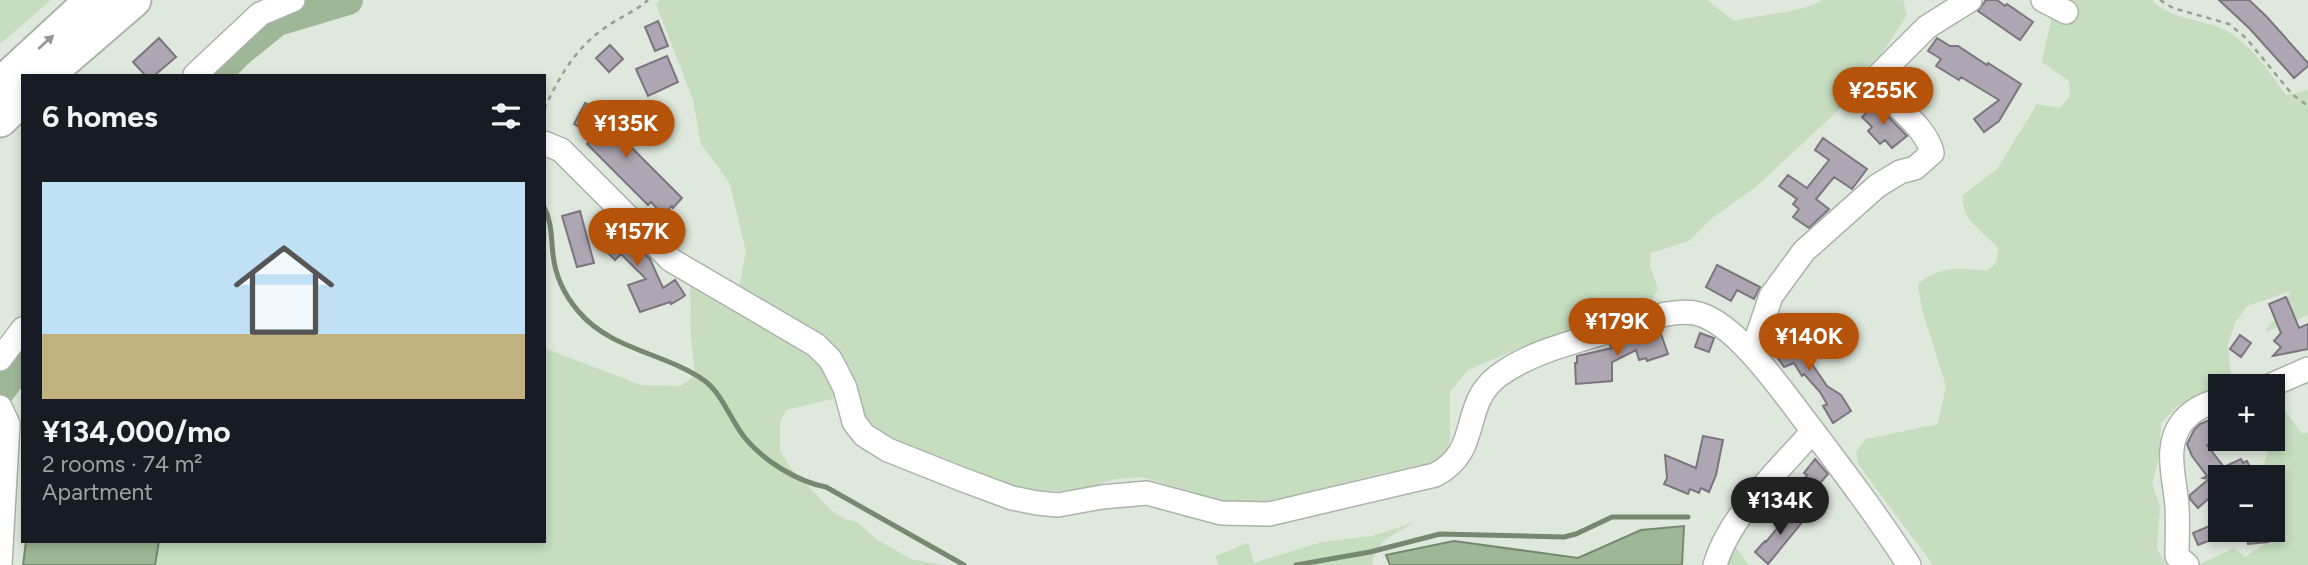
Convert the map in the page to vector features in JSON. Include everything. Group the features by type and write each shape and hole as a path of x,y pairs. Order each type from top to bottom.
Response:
{"highway":[{"path":"0,85 92,0"},
{"path":"48,74 134,0"},
{"path":"0,120 21,100"}],"street":[{"path":"196,74 260,14 293,0"},
{"path":"1752,352 1770,296 1804,251 1877,186 1900,172 1915,168 1931,153 1925,136 1883,92 1877,83 1877,77 1927,27 1970,0"},
{"path":"2043,0 2066,12"},
{"path":"546,144 561,150 671,260 816,345 830,359 836,370 845,388 854,422 864,435 888,450 1012,498 1058,505 1102,496 1147,493 1222,513 1269,514 1435,475 1450,467 1461,454 1476,404 1484,388 1515,364 1645,320 1680,313 1696,313 1719,325 1752,352 1854,483 1909,565"},
{"path":"0,359 21,332"},
{"path":"2285,379 2308,369"},
{"path":"2186,565 2177,556 2177,506 2171,450 2175,431 2191,412 2208,403"},
{"path":"0,407 8,424 0,565"},
{"path":"1715,565 1730,532 1813,431"}],"path":[{"path":"546,105 561,73 577,52 601,30 640,8 648,0"},
{"path":"2160,0 2173,8 2229,24 2246,38 2291,94 2308,106"}],"shaded area":[{"path":"0,0 51,0 0,44"},
{"path":"660,0 1707,0 1734,21 1794,10 1822,0 1903,0 1907,15 1881,55 1855,76 1860,90 1757,186 1712,218 1689,241 1651,253 1650,266 1658,289 1648,307 1517,349 1468,370 1450,392 1450,441 1444,460 1272,502 1233,504 1142,477 1115,479 1091,487 1062,491 1034,491 1001,482 882,434 863,415 850,374 739,287 746,252 730,184 701,144 693,100 656,4"},
{"path":"2054,0 2152,0 2178,16 2217,27 2236,37 2260,60 2286,95 2308,90 2308,315 2266,332 2280,315 2291,291 2247,306 2235,323 2228,344 2232,374 2208,374 2208,398 2179,405 2161,423 2159,457 2152,483 2160,507 2157,549 2166,565 1933,565 1858,464 1856,452 1866,439 1938,424 1946,386 1922,310 1918,284 1951,269 1988,271 1997,261 1998,248 1969,218 1963,204 1963,195 1997,169 2037,104 2060,108 2070,96 2069,81 2042,62"},
{"path":"690,283 808,351 825,370 836,398 786,410 780,422 780,451 789,466 830,509 844,519 857,522 876,539 911,559 944,565 155,565 159,543 546,543 546,349 641,385 680,386 695,375"},
{"path":"2285,410 2302,434 2308,432 2308,565 2198,565 2234,548 2245,557 2268,542 2285,542 2285,465 2263,465 2268,451 2285,451"},
{"path":"1415,522 1383,541 1372,560 1373,565 1219,565 1215,556 1248,543 1254,563 1322,542 1372,536"},
{"path":"1684,526 1682,565 1390,565 1386,555 1454,541 1578,558 1641,530"},
{"path":"1728,537 1749,565 1721,565"},
{"path":"26,543 159,543 155,565 23,565"}],"building":[{"path":"1986,0 1997,0 2005,6 2007,4 2033,22 2020,40 1978,11"},
{"path":"2219,0 2249,0 2308,66 2294,78 2250,29"},
{"path":"658,21 668,46 655,51 645,27"},
{"path":"159,38 176,57 156,74 144,74 133,62"},
{"path":"1937,38 1950,46 1958,46 2021,84 1999,121 1984,132 1974,119 1999,100 1961,77 1959,80 1936,66 1941,59 1928,51"},
{"path":"610,45 623,59 609,72 596,58"},
{"path":"667,56 678,82 648,96 636,69"},
{"path":"585,103 615,119 611,127 682,198 673,208 672,206 663,215 651,202 648,205 587,144 595,135 574,124"},
{"path":"1876,104 1907,136 1892,148 1885,140 1880,144 1868,131 1872,127 1862,117"},
{"path":"1823,138 1867,169 1852,189 1834,177 1816,199 1829,209 1809,228 1793,217 1799,209 1793,204 1797,199 1779,186 1788,175 1807,188 1829,160 1815,150"},
{"path":"580,211 594,263 577,267 562,216"},
{"path":"608,217 650,259 663,288 675,280 685,295 683,297 671,304 670,302 640,312 628,285 646,279 621,254 615,260 590,235"},
{"path":"1717,265 1760,287 1754,299 1737,290 1731,301 1706,287"},
{"path":"2286,297 2299,328 2308,324 2308,349 2273,356 2281,347 2274,341 2281,333 2269,304"},
{"path":"1790,327 1827,386 1841,395 1851,411 1833,423 1823,406 1827,404 1820,392 1804,374 1802,376 1794,363 1784,367 1775,354 1778,352 1771,340"},
{"path":"1660,331 1668,354 1647,361 1646,358 1639,360 1636,350 1612,362 1612,381 1576,384 1577,356 1612,348 1610,345"},
{"path":"1700,333 1714,338 1709,352 1695,347"},
{"path":"2240,335 2251,343 2241,357 2230,349"},
{"path":"2208,421 2208,451 2212,451 2222,465 2208,465 2208,479 2203,478 2207,476 2192,456 2187,444 2200,424"},
{"path":"1703,436 1723,440 1716,475 1709,492 1701,488 1699,493 1690,489 1688,494 1664,484 1667,478 1665,455 1696,468"},
{"path":"1815,459 1828,474 1813,491 1802,482 1807,475 1804,473"},
{"path":"2241,459 2243,463 2247,461 2249,465 2228,465"},
{"path":"2208,480 2208,499 2198,508 2190,495"},
{"path":"1792,510 1804,520 1768,564 1755,552"},
{"path":"2208,527 2208,541 2198,545 2193,533"}],"waterway":[{"path":"217,74 277,21 348,0"},
{"path":"546,211 558,277 574,306 592,325 623,343 705,381 717,393 745,438 762,455 782,469 826,487 964,565"},
{"path":"0,391 21,363"},
{"path":"1296,565 1370,552 1440,534 1564,537 1612,517 1688,517"}]}
